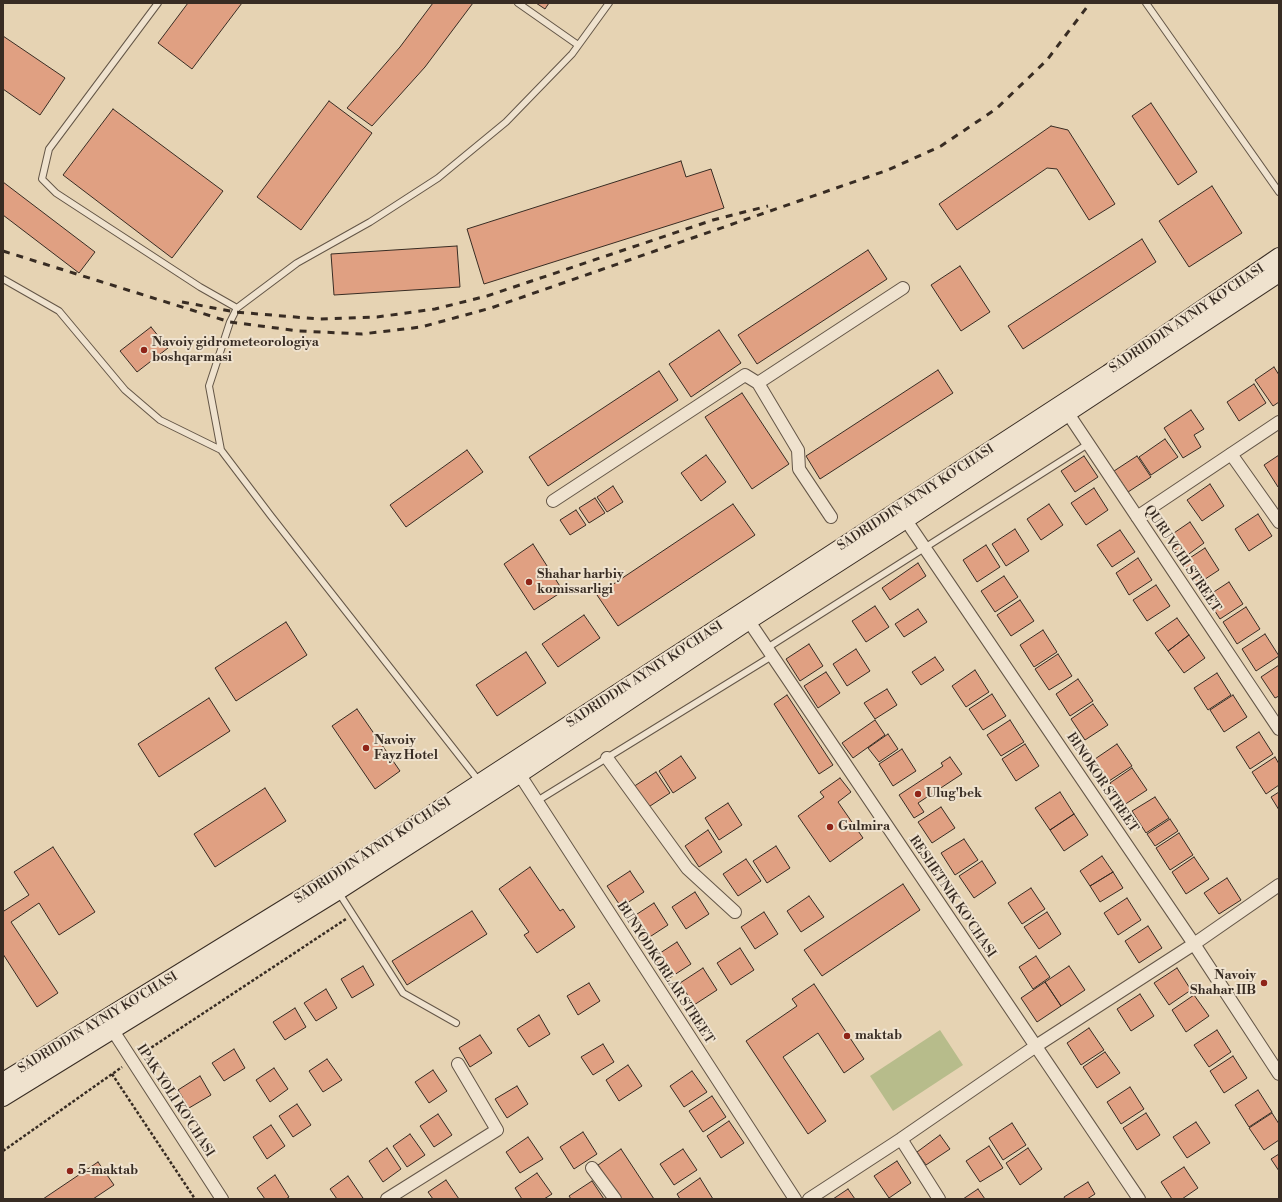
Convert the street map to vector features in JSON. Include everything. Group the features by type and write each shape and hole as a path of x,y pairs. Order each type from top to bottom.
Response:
{"main road":[{"name":"SADRIDDIN AYNIY KO'CHASI","path":"1064,409 1279,256"},
{"name":"SADRIDDIN AYNIY KO'CHASI","path":"3,1098 109,1025 335,885 515,769 746,616 1064,409 1272,282 1279,274"},
{"name":"SADRIDDIN AYNIY KO'CHASI","path":"3,1081 109,1025"}],"street":[{"path":"758,383 903,288"},
{"path":"553,500 745,375 758,383 798,450 799,469 831,517"},
{"name":"QURUVCHI STREET","path":"1064,409 1279,729"},
{"path":"1137,517 1279,422"},
{"path":"1231,454 1279,522"},
{"name":"BINOKOR STREET","path":"902,515 1194,944 1279,1074"},
{"name":"RESHETNIK KO'CHASI","path":"746,616 1139,1199"},
{"path":"607,758 687,868 735,912"},
{"name":"BUNYODKORLAR STREET","path":"515,769 795,1199"},
{"path":"809,1199 901,1139 1036,1046 1194,944 1279,885"},
{"name":"IPAK YOLI KO'CHASI","path":"109,1025 222,1199"},
{"path":"387,1199 497,1130 458,1064"},
{"path":"901,1139 939,1199"},
{"path":"592,1168 615,1199"}],"lane":[{"path":"158,3 49,149 42,179 56,193 200,287 237,308"},
{"path":"518,3 578,45"},
{"path":"484,789 221,450 209,386 230,322 237,308 297,263 370,222 438,178 506,122 572,54 609,3"},
{"path":"1146,3 1279,192"},
{"path":"3,279 59,311 125,390 160,420 221,450"},
{"path":"537,802 770,652 925,548 1088,444"},
{"path":"335,885 403,993 456,1023"}],"path":[{"path":"3,1151 112,1074 353,914"},
{"path":"112,1074 196,1199"}],"green space":[{"path":"940,1030 963,1065 893,1111 870,1076"}],"building":[{"path":"188,3 242,3 192,69 158,43"},
{"path":"433,3 473,3 425,67 372,126 347,108 400,47"},
{"path":"536,3 549,3 545,9"},
{"path":"3,36 65,78 40,115 3,89"},
{"path":"329,101 372,133 301,230 257,197"},
{"path":"1151,103 1197,172 1178,185 1132,116"},
{"path":"113,109 223,191 172,258 63,175"},
{"path":"1051,126 1068,130 1115,204 1089,220 1057,169 1047,168 957,230 939,204"},
{"path":"681,161 686,177 711,169 724,208 484,284 467,229"},
{"path":"3,182 95,252 79,273 3,215"},
{"path":"1212,186 1242,233 1189,267 1159,221"},
{"path":"1142,239 1156,262 1023,349 1008,326"},
{"path":"457,246 460,287 334,295 331,254"},
{"path":"868,250 887,279 757,364 738,335"},
{"path":"960,266 990,312 961,331 931,285"},
{"name":"Navoiy gidrometeorologiya boshqarmasi","path":"151,327 168,348 137,372 120,351"},
{"path":"719,330 741,363 691,397 669,364"},
{"path":"1274,367 1279,375 1279,402 1273,406 1255,380"},
{"path":"938,370 953,393 820,479 806,456"},
{"path":"659,371 678,400 548,486 529,457"},
{"path":"1254,384 1266,403 1239,421 1227,402"},
{"path":"742,393 789,464 752,489 705,417"},
{"path":"1191,410 1204,429 1194,435 1201,447 1183,458 1164,428"},
{"path":"1165,439 1178,457 1151,475 1139,457"},
{"path":"467,450 483,472 406,527 390,505"},
{"path":"706,455 726,482 701,501 681,473"},
{"path":"1279,455 1279,486 1278,487 1264,465"},
{"path":"1084,456 1098,477 1075,492 1061,471"},
{"path":"1137,456 1151,477 1128,492 1114,471"},
{"path":"1210,484 1224,506 1202,521 1187,500"},
{"path":"613,486 623,502 607,512 597,497"},
{"path":"1094,488 1108,510 1086,525 1071,503"},
{"path":"595,498 605,513 589,523 579,508"},
{"path":"733,504 755,535 618,626 597,595"},
{"path":"1049,504 1063,525 1041,540 1027,519"},
{"path":"576,510 586,525 570,535 560,520"},
{"path":"1258,514 1272,536 1249,551 1235,529"},
{"path":"1190,522 1204,543 1182,559 1168,537"},
{"path":"1015,529 1029,551 1006,566 992,544"},
{"path":"1120,530 1135,552 1112,567 1097,545"},
{"path":"533,544 563,591 534,610 504,564"},
{"path":"986,545 1000,567 977,582 963,560"},
{"path":"1205,548 1219,570 1196,585 1182,563"},
{"path":"1138,558 1152,580 1129,595 1116,573"},
{"path":"918,563 926,576 890,600 882,588"},
{"path":"1004,576 1018,597 995,612 981,591"},
{"path":"1229,582 1243,604 1220,619 1206,597"},
{"path":"1156,585 1170,606 1147,621 1133,600"},
{"path":"1020,600 1034,621 1011,636 997,615"},
{"path":"875,606 889,627 866,642 852,621"},
{"path":"1246,607 1260,629 1237,644 1223,622"},
{"path":"918,609 927,622 904,637 895,624"},
{"path":"584,615 600,638 558,667 542,644"},
{"path":"1177,618 1189,635 1168,651 1155,633"},
{"path":"286,622 307,655 236,701 215,668"},
{"path":"1043,630 1057,652 1034,667 1020,645"},
{"path":"1265,634 1279,656 1256,671 1242,649"},
{"path":"1189,635 1205,658 1184,673 1168,651"},
{"path":"809,644 823,666 800,681 786,659"},
{"path":"856,649 870,671 847,686 833,664"},
{"path":"526,652 546,683 497,716 476,685"},
{"path":"1058,654 1072,676 1049,690 1035,669"},
{"path":"935,657 944,670 921,685 912,672"},
{"path":"1279,665 1279,696 1275,698 1261,677"},
{"path":"975,670 989,692 966,707 952,686"},
{"path":"826,672 840,693 818,708 804,686"},
{"path":"1217,673 1231,695 1208,710 1194,688"},
{"path":"1078,679 1093,701 1070,716 1056,694"},
{"path":"887,689 897,705 875,719 864,703"},
{"path":"992,694 1006,716 983,730 969,709"},
{"path":"787,695 833,765 819,774 774,704"},
{"path":"1233,695 1247,717 1224,732 1210,710"},
{"path":"209,698 230,731 159,777 138,744"},
{"path":"1093,704 1108,725 1085,740 1071,719"},
{"name":"Navoiy Fayz Hotel","path":"357,709 400,771 375,789 332,726"},
{"path":"875,720 885,735 853,758 842,743"},
{"path":"1010,720 1024,742 1001,756 987,735"},
{"path":"1259,732 1273,754 1250,769 1236,747"},
{"path":"888,734 898,749 879,762 868,748"},
{"path":"1025,744 1039,766 1016,781 1002,759"},
{"path":"1117,744 1132,766 1109,781 1095,759"},
{"path":"902,749 916,771 893,786 879,764"},
{"path":"681,756 696,778 673,793 659,771"},
{"path":"950,757 962,774 918,803 924,812 914,818 899,795 943,766 941,763"},
{"path":"1275,757 1279,764 1279,785 1266,794 1252,772"},
{"path":"1132,768 1147,790 1124,805 1110,783"},
{"path":"656,772 670,793 647,808 633,787"},
{"name":"Gulmira","path":"840,778 851,792 838,802 863,838 830,862 798,816 824,797 820,792"},
{"path":"265,788 286,821 215,867 194,834"},
{"path":"1060,792 1074,814 1050,830 1035,808"},
{"path":"1279,792 1279,810 1271,797"},
{"path":"1155,797 1169,818 1146,833 1132,811"},
{"path":"728,803 742,825 719,840 705,818"},
{"path":"941,807 955,828 932,843 918,822"},
{"path":"1074,814 1088,835 1064,851 1050,830"},
{"path":"1170,819 1178,831 1155,846 1147,834"},
{"path":"708,830 722,852 699,867 685,846"},
{"path":"1179,833 1193,855 1170,870 1156,848"},
{"path":"964,839 978,860 955,875 941,853"},
{"path":"776,846 790,868 767,883 753,861"},
{"path":"53,847 95,912 59,935 39,903 11,922 58,993 37,1007 3,954 3,909 4,911 29,895 14,872"},
{"path":"1102,856 1113,872 1090,886 1080,871"},
{"path":"1194,857 1209,879 1186,894 1172,872"},
{"path":"746,859 761,881 738,896 723,874"},
{"path":"982,861 996,883 974,898 959,876"},
{"path":"530,867 560,911 563,909 575,927 537,953 524,935 529,932 499,889"},
{"path":"630,871 644,892 621,907 607,886"},
{"path":"1113,872 1123,888 1100,902 1090,886"},
{"path":"1227,878 1241,900 1219,914 1204,893"},
{"path":"903,884 920,910 822,976 804,950"},
{"path":"1031,888 1045,909 1022,924 1008,903"},
{"path":"695,892 709,914 686,929 672,907"},
{"path":"809,896 824,917 801,932 787,911"},
{"path":"1127,898 1141,920 1118,935 1104,913"},
{"path":"654,903 668,925 645,940 631,918"},
{"path":"472,911 487,934 407,985 392,961"},
{"path":"764,912 778,934 755,949 741,927"},
{"path":"1047,912 1061,934 1039,949 1024,927"},
{"path":"1148,926 1162,948 1139,963 1125,941"},
{"path":"677,942 691,964 668,979 654,957"},
{"path":"740,948 754,970 731,985 717,963"},
{"path":"1036,956 1050,977 1033,989 1019,967"},
{"path":"363,966 374,985 352,998 341,979"},
{"path":"1069,966 1085,990 1061,1006 1045,982"},
{"path":"703,968 717,990 694,1005 680,983"},
{"path":"1177,968 1191,990 1169,1005 1154,983"},
{"path":"1045,982 1061,1006 1037,1022 1021,998"},
{"path":"589,983 600,1001 578,1015 567,996"},
{"path":"814,984 864,1059 844,1073 818,1033 783,1057 826,1121 808,1134 746,1041 797,1006 792,999"},
{"path":"326,989 337,1008 316,1021 304,1003"},
{"path":"1140,994 1154,1016 1131,1031 1117,1009"},
{"path":"1194,995 1209,1016 1186,1032 1172,1010"},
{"path":"295,1008 306,1027 285,1040 273,1022"},
{"path":"539,1015 550,1034 529,1047 517,1029"},
{"path":"1089,1028 1104,1050 1081,1065 1067,1043"},
{"path":"1217,1030 1231,1052 1209,1067 1194,1045"},
{"path":"480,1035 492,1053 470,1067 459,1048"},
{"path":"603,1044 614,1062 593,1075 581,1057"},
{"path":"234,1049 245,1068 224,1081 212,1063"},
{"path":"1105,1052 1120,1073 1097,1088 1083,1067"},
{"path":"1233,1056 1247,1078 1224,1093 1210,1071"},
{"path":"327,1059 342,1080 323,1092 309,1071"},
{"path":"628,1065 642,1086 619,1101 606,1080"},
{"path":"274,1068 288,1089 270,1102 256,1080"},
{"path":"433,1070 447,1091 429,1103 415,1082"},
{"path":"692,1071 707,1092 684,1107 670,1086"},
{"path":"200,1076 211,1095 189,1108 178,1090"},
{"path":"517,1086 528,1104 507,1118 495,1099"},
{"path":"1130,1087 1144,1109 1121,1124 1107,1102"},
{"path":"1258,1090 1272,1112 1249,1127 1235,1105"},
{"path":"712,1096 726,1117 703,1132 689,1111"},
{"path":"297,1104 311,1125 293,1137 279,1116"},
{"path":"1146,1113 1160,1135 1137,1150 1123,1128"},
{"path":"1272,1113 1279,1124 1279,1140 1264,1150 1249,1128"},
{"path":"438,1114 452,1135 434,1147 420,1126"},
{"path":"729,1121 744,1143 721,1158 707,1136"},
{"path":"1196,1122 1210,1143 1187,1158 1173,1137"},
{"path":"1012,1123 1026,1145 1003,1160 989,1138"},
{"path":"271,1125 285,1146 267,1159 253,1137"},
{"path":"583,1132 597,1154 574,1169 560,1147"},
{"path":"410,1134 425,1155 407,1167 393,1146"},
{"path":"940,1135 950,1149 926,1165 917,1152"},
{"path":"528,1137 543,1159 520,1173 506,1152"},
{"path":"989,1146 1003,1168 980,1182 966,1161"},
{"path":"387,1148 401,1169 383,1182 369,1161"},
{"path":"1028,1148 1042,1169 1020,1185 1006,1163"},
{"path":"621,1149 654,1199 620,1199 598,1165"},
{"path":"683,1149 697,1170 674,1185 660,1164"},
{"path":"1279,1154 1279,1171 1271,1159"},
{"path":"897,1161 911,1183 889,1198 874,1176"},
{"path":"98,1162 114,1185 93,1199 43,1199"},
{"path":"1184,1167 1198,1188 1182,1199 1172,1199 1161,1182"},
{"path":"537,1173 552,1194 544,1199 522,1199 515,1188"},
{"path":"275,1175 289,1197 286,1199 265,1199 257,1188"},
{"path":"348,1176 363,1198 337,1199 330,1189"},
{"path":"700,1178 713,1199 680,1199 677,1194"},
{"path":"446,1180 459,1199 433,1199 428,1192"},
{"path":"592,1181 604,1199 571,1199 569,1196"},
{"path":"1088,1182 1095,1194 1087,1199 1065,1199 1064,1197"},
{"path":"848,1189 855,1199 833,1199"},
{"path":"978,1189 985,1199 963,1199"}],"railway":[{"path":"3,251 230,322 299,331 362,334 421,327 491,308 888,170 941,146 996,109 1047,60 1090,3"},
{"path":"182,302 235,312 319,319 377,317 435,309 487,296 713,220 768,206"}],"place":[{"name":"Navoiy gidrometeorologiya boshqarmasi","path":"144,350"},
{"name":"Shahar harbiy komissarligi","path":"529,582"},
{"name":"Navoiy Fayz Hotel","path":"366,748"},
{"name":"Ulug'bek","path":"918,794"},
{"name":"Gulmira","path":"830,827"},
{"name":"Navoiy Shahar IIB","path":"1264,983"},
{"name":"maktab","path":"847,1036"},
{"name":"5-maktab","path":"70,1171"}]}
